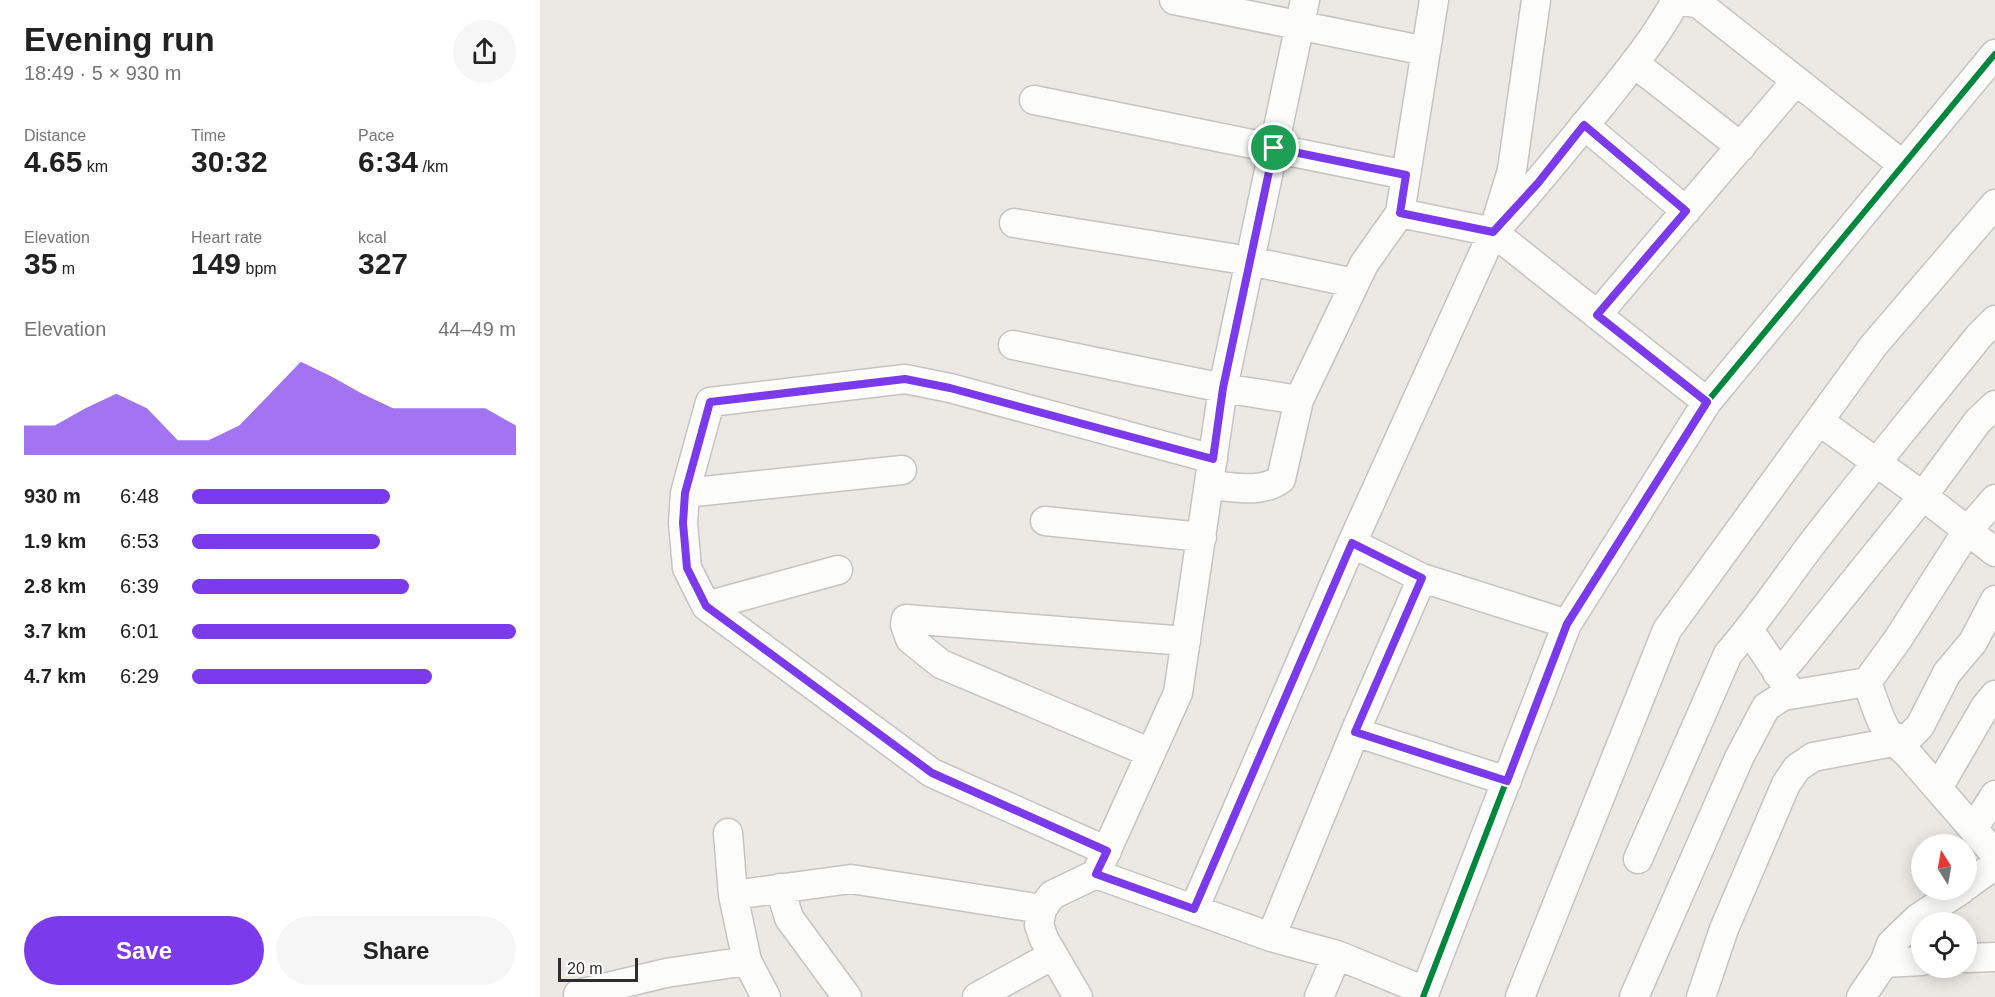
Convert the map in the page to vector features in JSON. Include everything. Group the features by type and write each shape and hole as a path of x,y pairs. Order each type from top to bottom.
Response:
{"street":[{"path":"1174,0 1302,13 1426,51"},
{"path":"1434,0 1400,213 1364,264 1299,400 1281,479 1272,486 1257,489 950,388 905,379 710,402 685,493 683,523 687,568 706,606 932,773 1194,909 1270,937 1337,955 1424,994 1567,624 1707,402 1995,54"},
{"path":"1194,909 1352,543 1493,232 1512,170 1536,0"},
{"path":"1493,232 1538,183 1634,63 1661,29 1678,0 1699,4 1903,165"},
{"path":"1078,997 1044,939 1039,926 1042,909 1052,895 1101,862 1178,693 1223,388 1302,13"},
{"path":"1634,63 1741,147"},
{"path":"1597,315 1796,81"},
{"path":"1034,100 1406,175"},
{"path":"1584,125 1686,211"},
{"path":"1520,997 1667,630 1874,345 1995,204"},
{"path":"1400,213 1493,232 1707,402"},
{"path":"1014,223 1250,261 1354,283"},
{"path":"1638,859 1728,654 1746,634 1810,546 1876,463 1979,336 1995,320"},
{"path":"1013,345 1223,388 1299,400"},
{"path":"1634,997 1739,758 1766,707 1783,696 1790,661 1923,495 1978,421 1995,405"},
{"path":"1818,421 1923,495 1995,552"},
{"path":"685,493 902,470"},
{"path":"1867,682 1898,639 1967,531 1995,498"},
{"path":"1045,521 1202,537"},
{"path":"1352,543 1422,578 1567,624"},
{"path":"706,606 838,570"},
{"path":"1270,937 1422,578"},
{"path":"1701,997 1733,908 1786,784 1797,768 1813,757 1893,742 1911,735 1920,726 1947,673 1973,642 1995,600"},
{"path":"1151,753 941,664 910,639 905,625 906,619 1186,641"},
{"path":"1746,634 1756,640 1785,684"},
{"path":"1785,684 1867,682"},
{"path":"1867,682 1885,729 1893,742 1908,754 1995,854"},
{"path":"1938,788 1985,707 1995,695"},
{"path":"1355,732 1507,781"},
{"path":"1973,829 1995,795"},
{"path":"728,833 733,895 747,961 766,997"},
{"path":"1977,878 1995,865"},
{"path":"733,895 851,879 1042,909"},
{"path":"780,888 789,918 848,997"},
{"path":"1862,997 1884,963 1891,944 1918,918 1946,900"},
{"path":"976,997 1053,955"},
{"path":"1320,997 1337,955"},
{"path":"1977,958 1995,957"},
{"path":"578,993 666,973 747,961"},
{"path":"1884,963 1911,962"}],"cycle path":[{"path":"1423,997 1567,624 1707,402 1995,54"},
{"path":"1107,851 932,773 706,606 687,568 683,523 685,493 710,402 905,379 950,388 1213,459"}],"route":[{"path":"1584,125 1686,211 1597,315 1707,402 1567,624 1507,781 1355,732 1422,578 1352,543 1194,909 1096,874 1107,851 932,773 706,606 687,568 683,523 685,493 710,402 905,379 950,388 1213,459 1223,388 1274,148 1406,175 1400,213 1493,232 1538,183 1584,125"}]}
